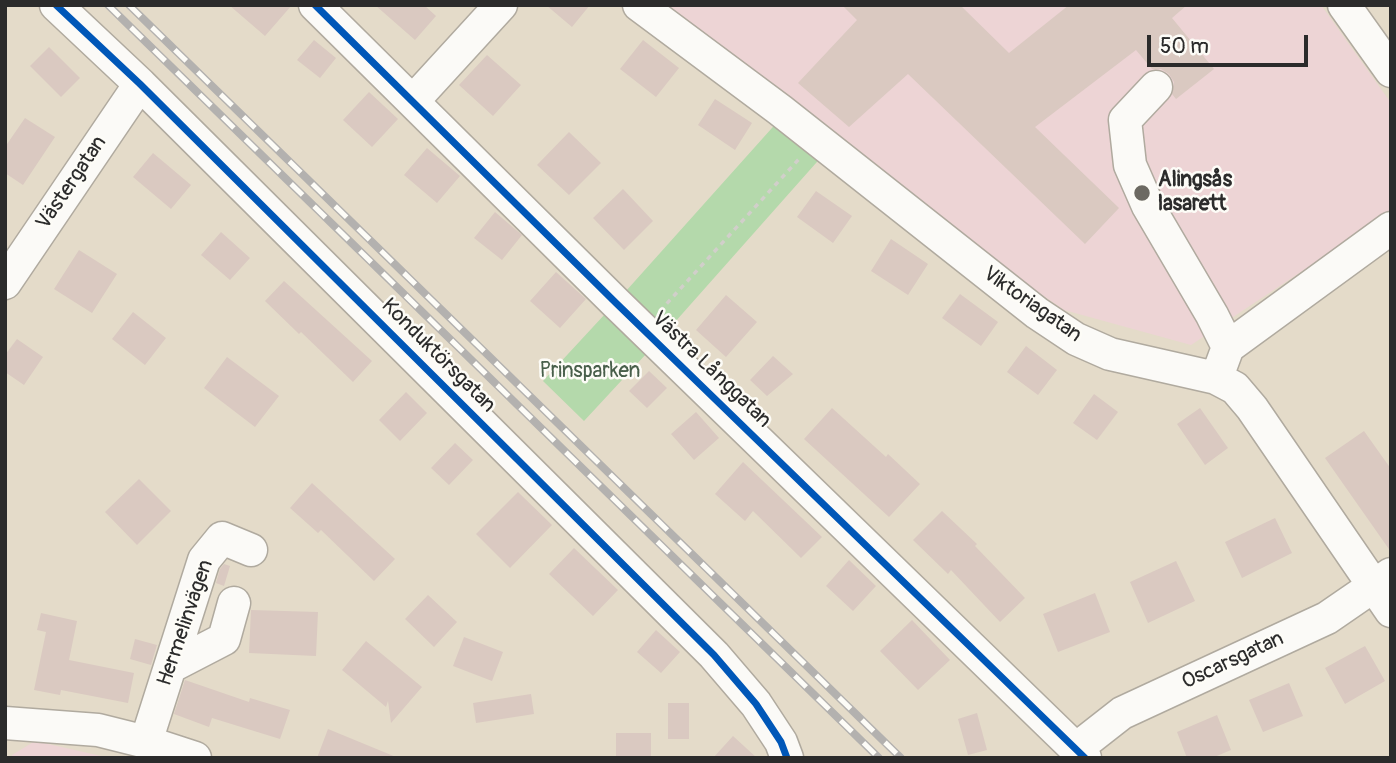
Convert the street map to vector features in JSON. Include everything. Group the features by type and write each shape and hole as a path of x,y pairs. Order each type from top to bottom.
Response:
{"street":[{"name":"Konduktörsgatan","path":"57,5 140,84 714,655 756,704 784,750"},
{"name":"Västra Långgatan","path":"315,5 643,329 1081,753"},
{"path":"413,101 501,5"},
{"name":"Viktoriagatan","path":"639,5 817,140 1037,313 1076,339 1110,354 1216,378 1235,388 1385,590"},
{"path":"1344,5 1391,71"},
{"name":"Västergatan","path":"5,283 140,84"},
{"path":"1156,87 1125,120 1130,165 1148,206 1228,347"},
{"path":"1216,378 1228,347 1391,228"},
{"name":"Hermelinvägen","path":"146,742 204,560 222,538 251,550"},
{"name":"Oscarsgatan","path":"1081,753 1122,713 1385,590"},
{"path":"170,667 224,639 234,603"},
{"path":"5,723 98,730 195,758"}],"path":[{"path":"643,329 817,140"}],"shaded area":[{"name":"Alingsås lasarett","path":"658,5 1321,5 1391,103 1391,212 1191,345 1064,310 867,175"},
{"path":"35,741 110,758 13,758 12,755"}],"green space":[{"path":"780,119 824,154 667,331 626,291"},
{"name":"Prinsparken","path":"605,314 647,353 584,421 543,381"}],"building":[{"path":"229,5 292,5 265,36"},
{"path":"375,5 424,5 436,16 415,40"},
{"path":"546,5 590,5 572,27"},
{"path":"842,5 960,5 1009,53 1069,5 1187,5 1172,18 1214,69 1176,99 1172,94 1174,82 1169,74 1161,69 1152,69 1136,50 1035,127 1119,208 1085,244 908,74 849,127 798,83 857,20"},
{"path":"314,40 336,58 320,78 297,60"},
{"path":"643,40 679,68 656,97 620,69"},
{"path":"49,47 80,78 61,97 30,66"},
{"path":"487,55 521,85 493,116 459,85"},
{"path":"369,92 398,119 372,147 343,120"},
{"path":"715,99 752,123 735,150 698,125"},
{"path":"25,118 55,137 23,185 5,173 5,147"},
{"path":"569,132 601,163 569,195 537,165"},
{"path":"427,148 460,176 437,203 404,175"},
{"path":"153,153 191,185 171,209 133,177"},
{"path":"623,189 653,221 624,250 593,218"},
{"path":"816,191 852,216 833,243 797,217"},
{"path":"495,212 522,235 502,260 474,238"},
{"path":"221,232 250,258 230,280 201,255"},
{"path":"891,239 928,264 908,295 871,271"},
{"path":"79,250 117,274 92,313 54,289"},
{"path":"556,272 586,299 560,328 530,301"},
{"path":"284,281 372,361 353,382 265,301"},
{"path":"960,294 998,322 981,346 942,318"},
{"path":"726,295 757,322 726,357 696,330"},
{"path":"133,312 166,338 145,365 112,339"},
{"path":"17,339 43,357 24,385 5,372 5,355"},
{"path":"1026,346 1057,370 1038,395 1007,372"},
{"path":"773,356 793,374 767,396 750,380"},
{"path":"227,357 279,396 255,427 204,388"},
{"path":"649,371 667,388 647,408 629,391"},
{"path":"406,392 427,413 400,441 379,420"},
{"path":"1094,394 1118,412 1097,440 1073,423"},
{"path":"832,408 920,484 889,517 804,439"},
{"path":"1200,408 1228,448 1205,465 1177,424"},
{"path":"696,412 719,438 694,460 671,434"},
{"path":"1364,431 1391,469 1391,552 1325,458"},
{"path":"455,443 473,460 449,485 431,468"},
{"path":"743,462 822,537 801,558 753,511 745,521 715,494"},
{"path":"139,479 171,511 137,545 105,512"},
{"path":"312,483 395,559 374,581 321,530 318,533 290,508"},
{"path":"518,492 552,525 510,568 476,534"},
{"path":"942,511 977,544 975,546 1025,598 1000,622 951,570 948,574 913,540"},
{"path":"1275,518 1292,553 1242,578 1225,542"},
{"path":"574,548 618,590 593,616 549,574"},
{"path":"849,560 876,586 853,611 826,586"},
{"path":"1176,561 1195,601 1148,623 1130,582"},
{"path":"224,564 230,566 224,586 216,583"},
{"path":"1095,593 1110,632 1058,652 1043,614"},
{"path":"428,595 457,622 434,647 405,619"},
{"path":"251,610 318,612 316,656 249,653"},
{"path":"41,613 77,621 69,660 134,673 128,703 61,690 60,695 34,690 46,632 37,630"},
{"path":"912,620 950,660 918,690 880,651"},
{"path":"656,630 680,652 661,673 637,652"},
{"path":"464,637 503,652 492,681 453,666"},
{"path":"135,639 157,645 151,665 130,659"},
{"path":"366,641 422,687 391,723 388,701 386,707 342,670"},
{"path":"1365,646 1385,681 1345,704 1325,668"},
{"path":"185,680 249,702 250,698 290,710 280,739 212,718 209,727 174,714"},
{"path":"1289,683 1303,716 1263,732 1249,700"},
{"path":"531,694 534,714 476,723 473,703"},
{"path":"668,703 689,703 689,739 668,739"},
{"path":"977,713 987,750 968,755 958,719"},
{"path":"1217,715 1231,750 1212,758 1187,758 1177,732"},
{"path":"328,729 396,757 396,758 317,758"},
{"path":"616,733 651,733 651,758 616,758"},
{"path":"733,736 757,758 713,758"}],"railway":[{"path":"108,5 879,758"},
{"path":"129,5 901,758"}],"cycle path":[{"path":"56,5 140,84 714,655 756,704 781,742 787,758"},
{"path":"315,5 616,303 1085,758"}],"place":[{"name":"Alingsås lasarett","path":"1142,193"}]}
